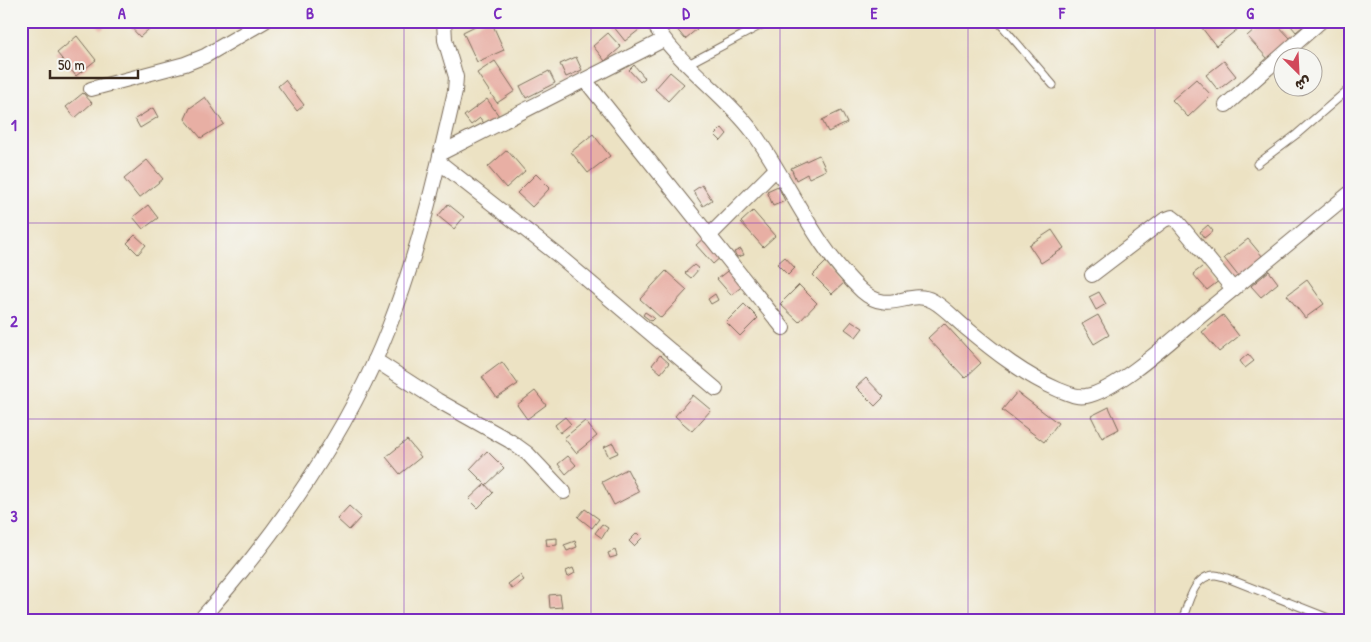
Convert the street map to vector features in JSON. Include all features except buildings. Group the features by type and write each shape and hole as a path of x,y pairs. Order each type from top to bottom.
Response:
{"street":[{"path":"91,89 185,64 205,56 265,21"},
{"path":"199,621 255,555 316,469 364,385 389,328 409,272 440,158 455,91 456,77 445,40 444,21"},
{"path":"652,21 663,40 732,106 754,133 820,240 839,266 862,290 873,299 884,303 917,297 932,300 999,356 1042,383 1076,396 1094,394 1112,386 1162,348 1350,192"},
{"path":"1226,105 1321,21"},
{"path":"440,158 663,40"},
{"path":"585,80 782,328"},
{"path":"440,158 716,389"},
{"path":"708,236 776,169"},
{"path":"1092,275 1164,220 1172,217 1233,289"},
{"path":"375,360 436,400 510,441 528,454 564,492"}],"lane":[{"path":"688,64 769,21"},
{"path":"998,21 1052,85"},
{"path":"1257,164 1297,134 1350,88"},
{"path":"1182,621 1191,595 1198,583 1206,577 1215,575 1336,621"}]}
